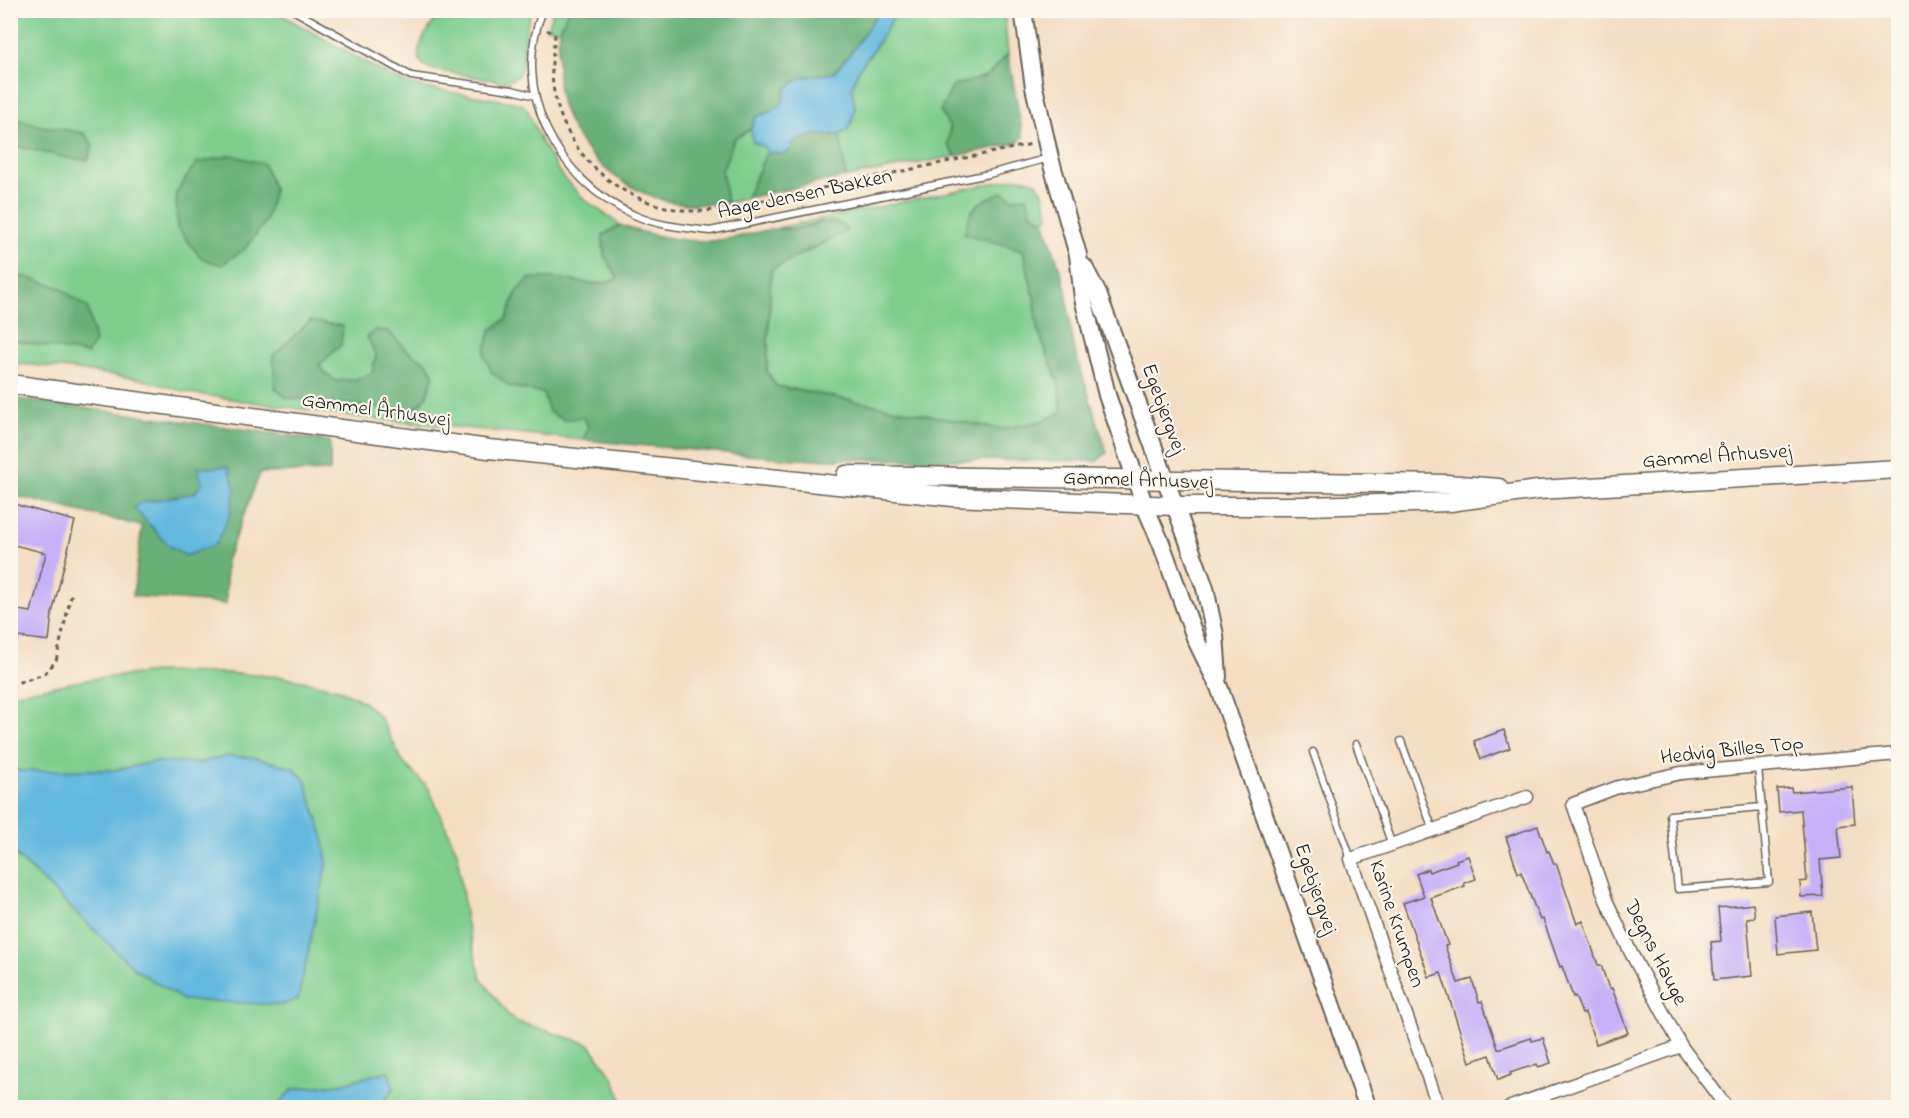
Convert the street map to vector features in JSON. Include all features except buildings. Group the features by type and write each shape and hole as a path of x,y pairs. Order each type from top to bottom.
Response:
{"main road":[{"name":"Gammel Århusvej","path":"10,384 489,450 953,497 1175,506 1307,506 1450,502 1538,490 1899,469"},
{"name":"Gammel Århusvej","path":"736,474 1447,484 1538,490"}],"street":[{"name":"Egebjergvej","path":"1023,10 1034,87 1050,158 1078,255 1083,298 1107,395 1144,504 1161,543 1196,640 1219,687 1368,1107"},
{"name":"Egebjergvej","path":"1078,255 1098,294 1205,588 1215,635 1219,687"},
{"name":"Hedvig Billes Top","path":"1573,804 1618,787 1681,773 1899,754"},
{"name":"Karine Krumpen","path":"1439,1107 1351,859 1527,797"},
{"name":"Degns Hauge","path":"1573,804 1606,900 1630,951 1681,1046 1727,1107"},
{"path":"1508,1107 1681,1046"}],"lane":[{"path":"293,10 411,76 512,90 535,96"},
{"name":"Aage Jensen Bakken","path":"543,10 537,25 533,53 535,96 547,129 562,158 581,180 606,201 636,216 671,226 710,231 989,174 1050,158"},
{"path":"1401,741 1433,830"},
{"path":"1356,744 1392,844"},
{"path":"1313,752 1351,859"},
{"path":"1758,768 1762,807 1769,882 1678,889 1671,815 1762,807"}],"path":[{"path":"537,25 555,34 552,75 556,99 563,123 576,146 591,165 608,180 654,205 700,212 726,208 1046,140"},
{"path":"10,685 44,674 56,661 72,591"}],"green space":[{"path":"11,10 275,11 391,77 412,85 523,105 527,109 541,142 561,175 584,199 620,225 603,236 604,255 618,278 610,282 584,284 557,278 517,291 507,318 490,331 511,387 543,392 564,420 583,417 588,426 584,440 357,417 190,393 140,379 11,363 11,340 87,354 22,276 10,284 11,145 68,158 88,160 93,145 84,133 41,126 11,116","holes":["388,331 408,351 427,363 363,407 349,404 273,356 341,345 319,365 336,381 356,379 372,373 376,355"]},
{"path":"441,11 507,11 513,14 516,11 532,11 527,28 523,62 518,74 507,81 498,81 430,69 422,64 419,50 426,33"},
{"path":"553,11 569,11 560,30 547,28"},
{"path":"569,11 879,11 853,50 833,73 801,78 786,89 782,104 756,117 751,129 734,139 722,171 727,203 698,204 669,202 634,188 604,168 580,141 563,109 558,85 559,38 562,24"},
{"path":"897,11 1004,11 1008,54 987,76 953,87 948,145 956,156 846,177 840,135 850,127 855,109 852,88 859,68 874,49"},
{"path":"1008,54 1023,136 1018,143 956,156 948,145 950,128 940,111 953,86 987,76"},
{"path":"11,116 41,126 84,133 93,145 88,160 68,158 11,145"},
{"path":"751,129 753,142 764,147 767,152 746,198 727,203 722,171 734,139"},
{"path":"815,135 840,135 846,177 746,198 767,152 781,154 795,141"},
{"path":"232,155 264,164 274,190 266,221 245,249 221,265 201,258 177,227 176,193 196,163"},
{"path":"1017,178 1038,184 1044,194 1049,217 1044,220 1032,214 965,233 1023,250 1035,302 1037,328 1058,382 1062,412 1043,421 1001,429 776,386 767,371 771,270 846,231 822,221 794,229 777,228"},
{"path":"1003,192 1013,198 1027,197 1032,214 1044,220 1066,289 1073,345 1107,453 1097,461 793,459 584,440 588,426 583,417 564,420 549,412 543,393 511,387 492,373 484,354 490,331 507,318 517,291 530,278 555,278 595,284 610,282 618,278 604,255 603,235 620,225 662,237 706,241 833,222 846,228 846,231 771,270 767,371 776,386 1001,429 1043,421 1062,412 1058,382 1037,328 1035,302 1023,250 965,234 969,217 976,206 987,198"},
{"path":"22,276 59,287 88,308 95,342 87,354 11,340 11,284"},
{"path":"310,321 343,326 341,345 319,365 336,381 356,379 372,373 376,355 367,337 375,330 388,331 408,351 427,363 434,375 426,398 414,410 363,407 287,398 275,388 273,356"},
{"path":"11,398 330,441 330,471 260,473 226,561 226,604 133,596 142,526 11,495"},
{"path":"155,672 284,677 338,689 362,701 380,717 403,762 429,789 457,852 466,921 481,978 509,1016 518,1022 589,1044 613,1077 624,1107 380,1107 394,1088 388,1071 341,1084 293,1089 276,1107 11,1107 10,850 136,970 183,999 227,756 200,763 156,762 114,770 19,771 11,767 11,694 92,679"}],"water":[{"path":"879,11 897,11 874,49 859,68 852,88 855,109 850,127 840,135 815,135 795,141 789,152 781,154 767,152 764,147 753,142 751,129 756,117 782,104 786,89 801,78 834,73 853,50"},
{"path":"228,467 235,489 230,514 216,544 186,556 167,544 134,508 140,503 195,493 202,483 198,468"},
{"path":"227,756 253,757 293,768 305,780 323,836 327,864 298,999 282,1005 183,1000 136,970 11,850 11,767 19,771 114,770 156,762 200,763"},
{"path":"388,1071 394,1088 380,1107 276,1107 293,1089 341,1084"}]}
